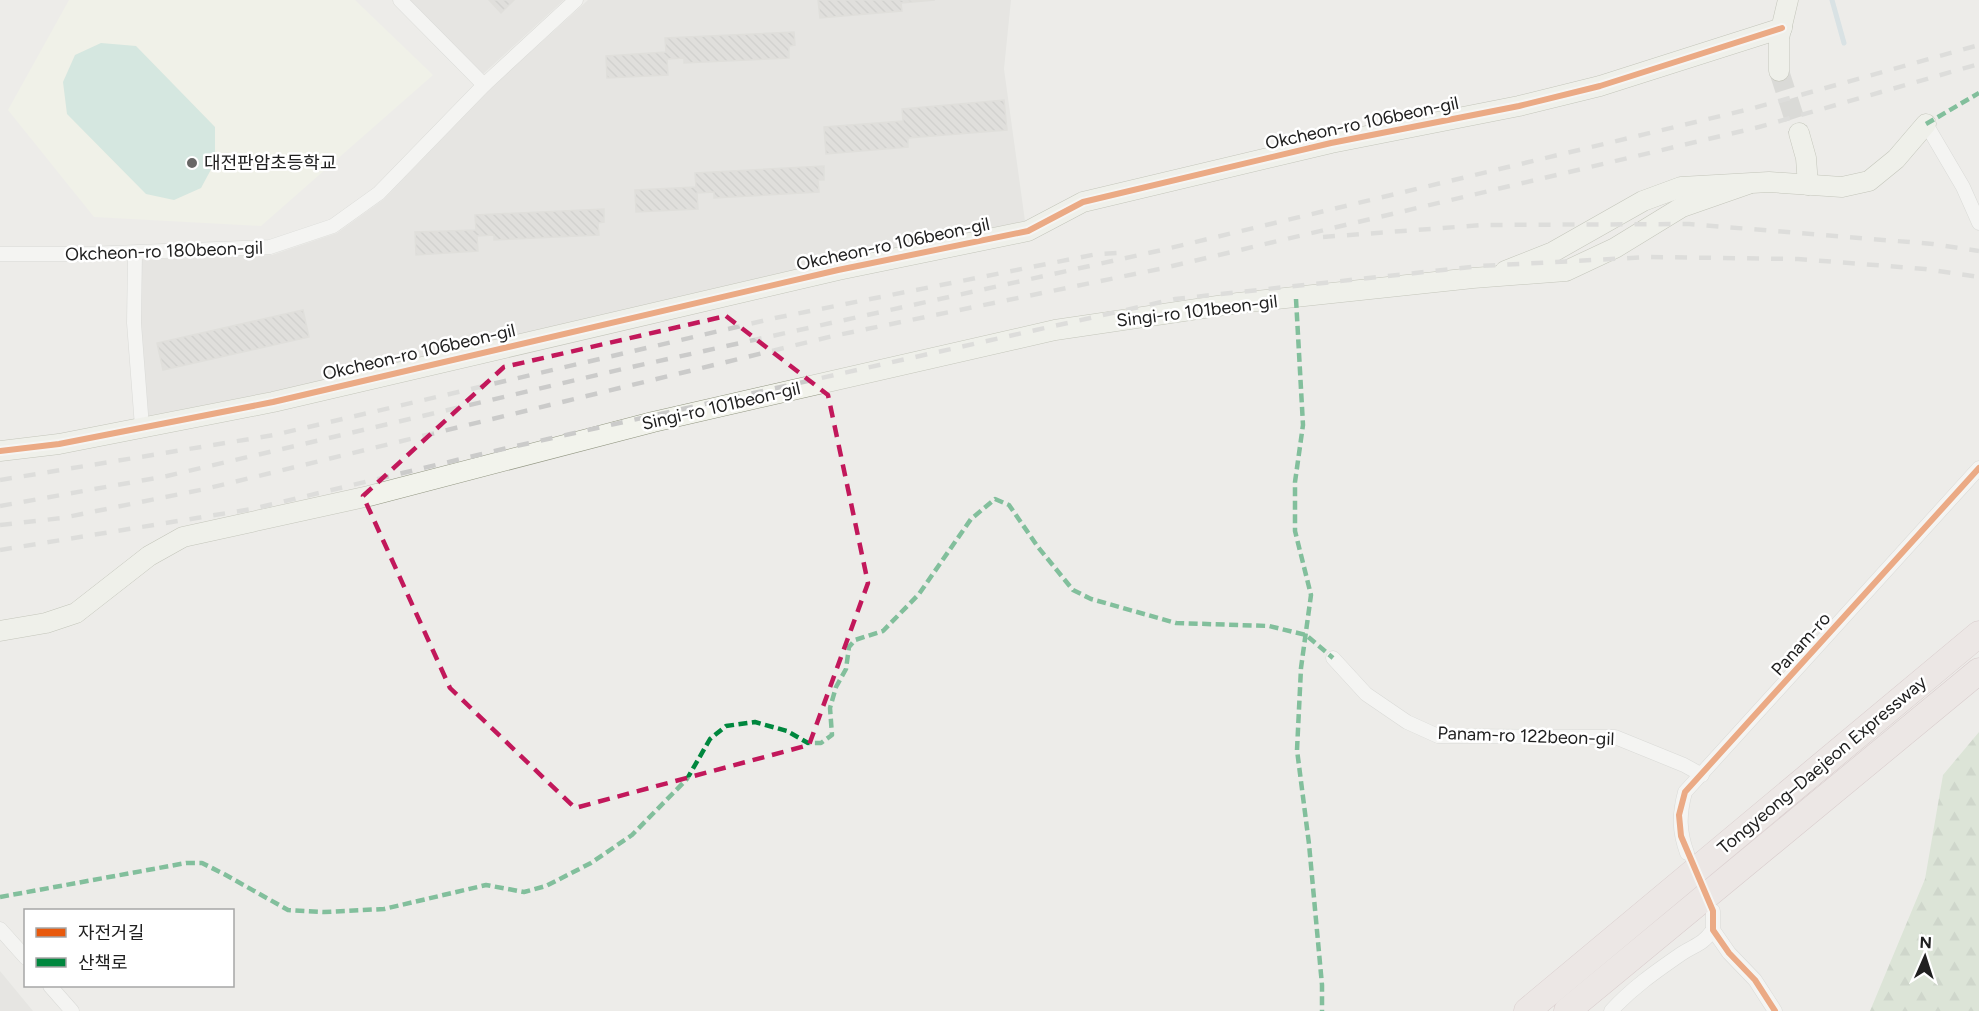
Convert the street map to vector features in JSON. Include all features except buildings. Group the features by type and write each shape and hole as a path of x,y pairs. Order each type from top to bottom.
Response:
{"highway":[{"name":"Tongyeong–Daejeon Expressway","path":"1527,1011 1979,634"},
{"name":"Tongyeong–Daejeon Expressway","path":"1567,1011 1979,671"}],"street":[{"path":"400,0 484,85"},
{"name":"Okcheon-ro 180beon-gil","path":"0,254 135,253 270,247 333,226 379,193 484,85 576,0"},
{"path":"1779,71 1777,58 1788,0"},
{"name":"Okcheon-ro 106beon-gil","path":"0,451 59,444 273,402 826,272 1028,231 1083,202 1319,146 1519,106 1600,87 1782,28"},
{"path":"1926,124 1963,187 1979,223"},
{"name":"Singi-ro 101beon-gil","path":"0,632 46,623 76,613 149,556 183,537 369,496 653,422 1055,330 1238,303 1473,278 1566,272 1615,248 1682,207 1748,184 1769,182 1842,187 1869,181 1896,159 1926,124"},
{"path":"1799,133 1806,158 1808,185"},
{"path":"135,253 134,323 142,427"},
{"name":"Panam-ro","path":"1687,853 1681,836 1679,815 1685,792 1979,468"},
{"name":"Panam-ro 122beon-gil","path":"1333,658 1366,694 1407,722 1438,736 1615,737 1684,765 1702,775"},
{"path":"1713,911 1713,930 1755,980 1775,1011"},
{"path":"0,929 24,956"},
{"path":"1611,1011 1630,990 1689,949 1702,944 1713,930"},
{"path":"51,987 72,1011"}],"highlighted area":[{"path":"726,316 828,395 868,583 809,745 575,808 450,688 363,496 504,367"}],"shaded area":[{"name":"대전판암초등학교","path":"69,0 355,0 433,75 261,226 94,217 8,110"},
{"path":"410,0 564,0 482,75"},
{"path":"588,0 1011,0 1004,69 1025,221 836,260 271,392 147,416 139,323 140,260 272,255 337,233 384,199 493,86"},
{"path":"0,971 33,1011 0,1011"}],"green space":[{"path":"101,43 136,46 215,127 215,162 201,188 174,200 146,194 67,114 63,82 75,55"},
{"path":"1979,732 1979,1011 1870,1011 1925,879 1943,775"}],"waterway":[{"path":"1832,0 1844,43"}],"tunnel":[{"path":"1779,71 1799,133"}],"railway":[{"path":"0,506 167,476 627,368 1162,250 1754,108 1979,45"},
{"path":"0,525 62,518 205,489 833,336 1164,268 1759,127 1979,64"},
{"path":"1323,237 1483,225 1689,224 1933,244 1979,251"},
{"path":"0,480 274,435 775,318 1097,254 1119,253"},
{"path":"0,550 252,509 503,449 1175,299 1480,266 1650,257 1798,259 1925,269 1979,277"}],"marked path":[{"path":"1926,124 1979,93"},
{"path":"1296,299 1303,425 1295,482 1295,531 1311,595 1301,668 1297,750 1309,844 1322,985 1322,1011"},
{"path":"0,897 186,863 202,863 288,910 324,912 384,909 486,885 524,892 546,886 591,863 632,835 687,779 710,739 726,726 755,722 787,731 808,743 821,743 832,735 830,708 836,687 846,669 849,647 855,640 883,631 919,594 971,519 995,499 1009,505 1038,547 1073,590 1091,599 1176,623 1269,626 1306,635 1333,658"}],"cycle path":[{"path":"0,451 59,444 273,402 838,270 1028,231 1083,202 1331,143 1519,106 1600,86 1782,28"},
{"path":"1775,1011 1755,980 1729,953 1713,930 1713,911 1681,836 1679,815 1685,792 1979,468"}],"place":[{"name":"대전판암초등학교","path":"192,163"}]}
